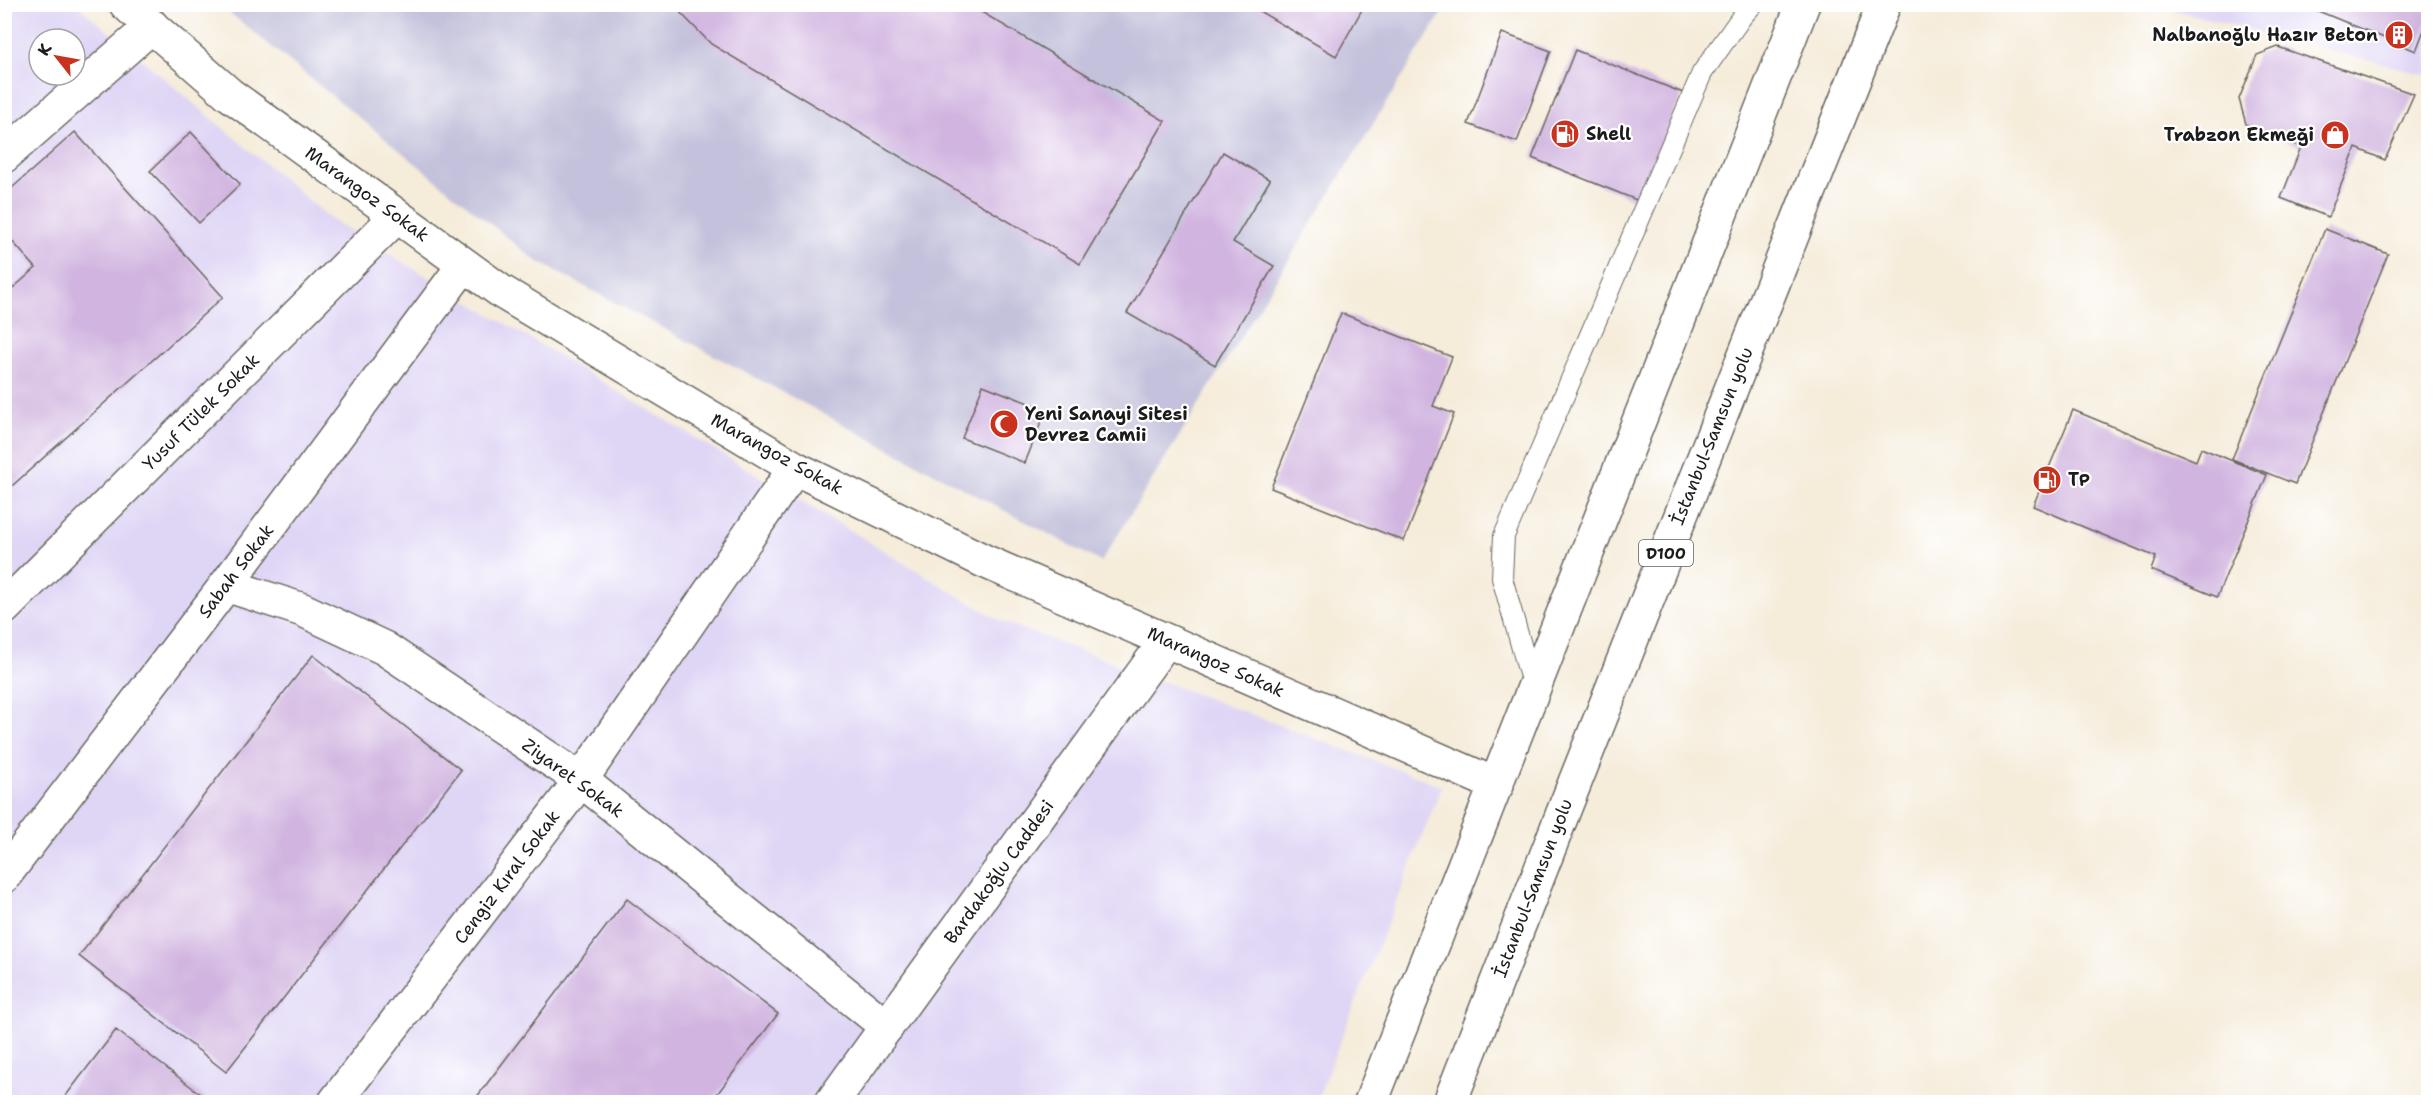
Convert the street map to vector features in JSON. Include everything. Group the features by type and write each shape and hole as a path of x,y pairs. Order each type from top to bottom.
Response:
{"main road":[{"name":"Marangoz Sokak","path":"126,4 229,94 502,292 795,468 984,561 1497,785"},
{"path":"1371,1102 1803,4"},
{"name":"İstanbul-Samsun yolu","path":"1450,1102 1884,4"},
{"path":"4,156 152,27"},
{"name":"Yusuf Tülek Sokak","path":"4,608 397,216"},
{"name":"Sabah Sokak","path":"4,876 226,585 464,265"},
{"name":"Cengiz Kıral Sokak","path":"335,1102 581,780 795,468"},
{"name":"Ziyaret Sokak","path":"226,585 303,610 384,648 581,780 887,1027"},
{"name":"Bardakoğlu Caddesi","path":"832,1102 1166,641"}],"lane":[{"path":"1534,690 1510,614 1502,578 1504,536 1702,73 1753,4"}],"shaded area":[{"path":"5,5 77,5 331,219 999,620 1442,786 1316,1102 5,1102"},
{"path":"220,5 1447,5 1101,562 535,260"},
{"path":"2154,5 2428,5 2428,75"}],"building":[{"path":"672,4 968,4 1165,121 1080,264 711,44"},
{"path":"1247,4 1365,4 1336,56"},
{"name":"Nalbanoğlu Hazır Beton","path":"2301,4 2428,4 2428,19 2416,51"},
{"path":"1502,33 1551,51 1517,142 1468,124"},
{"name":"Trabzon Ekmeği","path":"2278,47 2414,94 2385,160 2356,148 2328,217 2281,198 2301,147 2246,124 2239,99 2257,55"},
{"path":"1575,50 1683,93 1639,201 1532,158"},
{"path":"75,132 223,297 4,493 4,296 36,268 4,232 4,195"},
{"path":"191,132 240,184 199,223 150,171"},
{"path":"1223,152 1270,180 1233,242 1274,266 1215,365 1127,313"},
{"path":"2325,229 2388,254 2295,484 2232,459"},
{"path":"1341,313 1452,357 1433,406 1454,414 1404,541 1271,488"},
{"name":"Yeni Sanayi Sitesi Devrez Camii","path":"983,385 1046,410 1025,463 962,438"},
{"path":"2073,410 2196,461 2201,448 2267,475 2217,597 2151,570 2156,557 2033,506"},
{"path":"313,655 461,770 226,1072 79,956"},
{"path":"627,899 778,1014 711,1102 473,1102"},
{"path":"116,1030 206,1098 202,1102 61,1102"}],"place":[{"name":"Nalbanoğlu Hazır Beton","path":"2399,35"},
{"name":"Shell","path":"1565,134"},
{"name":"Trabzon Ekmeği","path":"2335,135"},
{"name":"Yeni Sanayi Sitesi Devrez Camii","path":"1004,424"},
{"name":"TP","path":"2047,480"}]}
